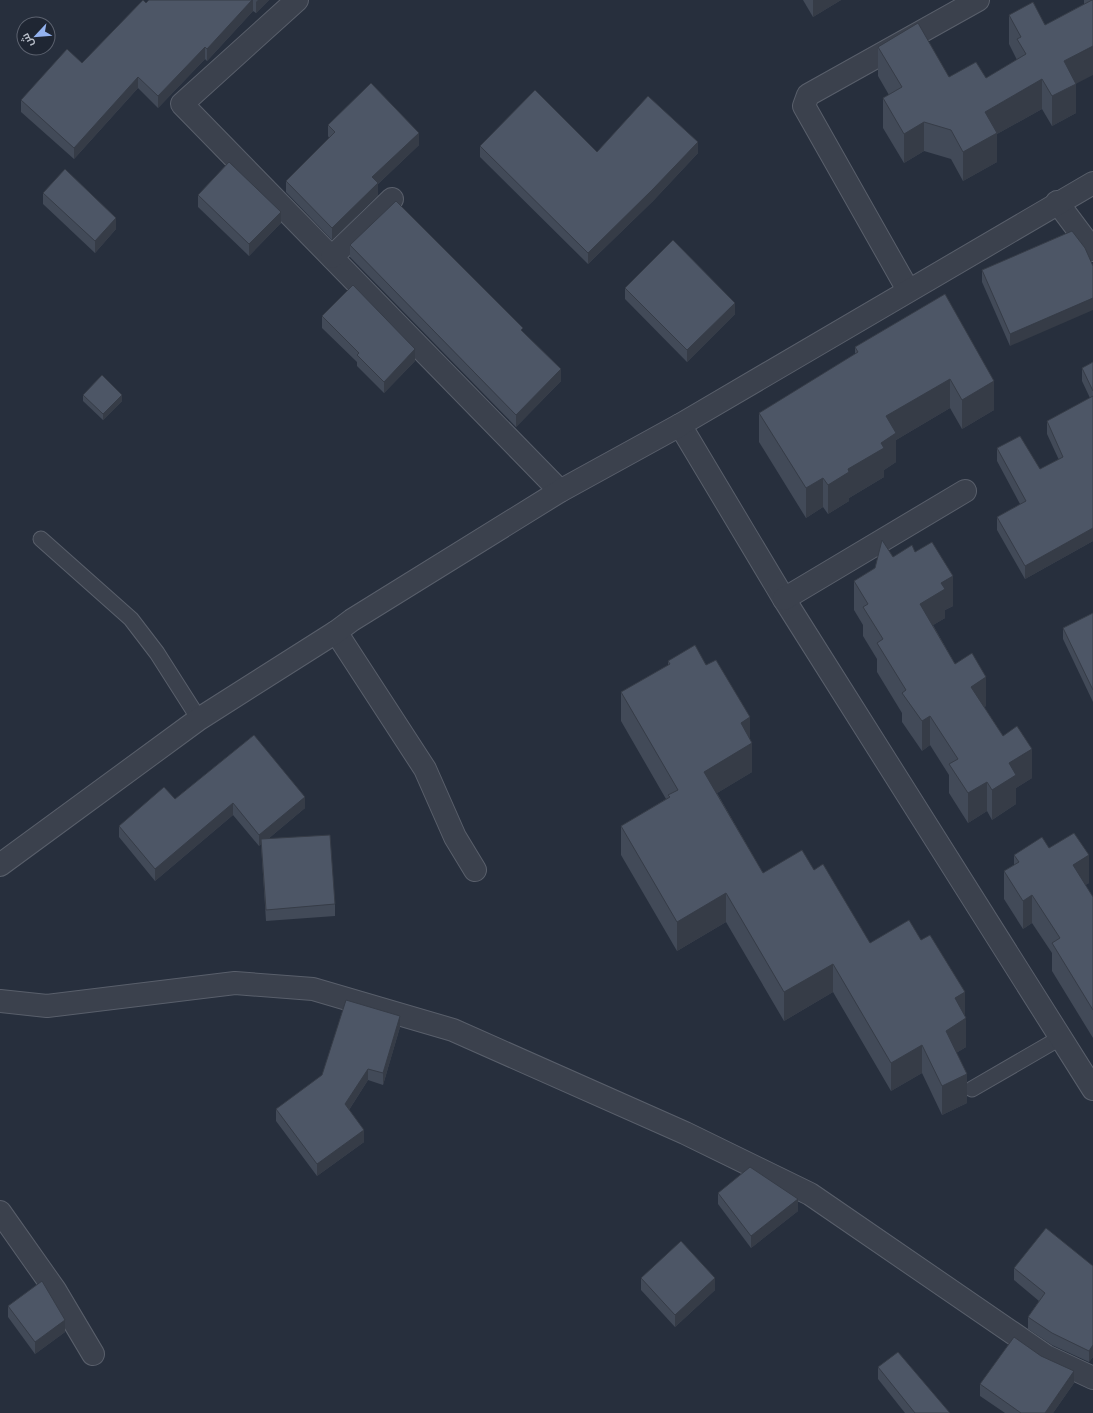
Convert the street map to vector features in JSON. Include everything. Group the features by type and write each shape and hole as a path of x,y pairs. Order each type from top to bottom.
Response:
{"street":[{"path":"297,0 182,104 560,491"},
{"path":"908,290 804,106 808,95 978,0"},
{"path":"0,865 200,720 336,632 352,620 560,491 680,425 1093,182"},
{"path":"332,256 392,198"},
{"path":"1057,202 1093,250"},
{"path":"680,425 784,599 1093,1089"},
{"path":"784,599 965,491"},
{"path":"336,632 425,769 455,836 475,870"},
{"path":"0,1001 47,1006 235,983 313,989 453,1030 685,1133 810,1194 1046,1356 1093,1378"},
{"path":"0,1212 55,1290 93,1354"}],"lane":[{"path":"41,539 131,619 157,653 200,720"},
{"path":"972,1089 1060,1038"}],"building":[{"path":"143,0 146,3 149,0 252,0 207,49 205,47 158,96 138,77 74,148 21,100 67,49 82,63"},
{"path":"1092,0 1093,46 1064,61 1076,84 1052,96 1042,79 985,112 997,133 963,152 951,130 924,122 904,134 883,98 902,87 878,47 918,23 949,77 976,62 986,78 1026,54 1017,39 1021,37 1009,15 1033,2 1045,25"},
{"path":"371,83 419,133 372,177 378,183 332,228 286,181 335,132 328,125"},
{"path":"535,90 597,152 648,96 698,142 588,253 480,146"},
{"path":"229,162 281,212 249,244 198,195"},
{"path":"65,169 116,218 95,241 43,193"},
{"path":"396,201 523,328 521,330 561,369 516,415 350,245"},
{"path":"1072,231 1085,248 1093,266 1093,298 1010,334 982,270"},
{"path":"673,240 735,303 687,350 625,288"},
{"path":"353,285 415,349 384,382 357,355 359,353 322,316"},
{"path":"945,294 994,381 962,400 950,379 886,416 896,433 881,443 884,448 848,469 849,472 828,485 823,478 806,488 759,413 858,352 855,347"},
{"path":"1093,362 1093,391 1082,368"},
{"path":"102,375 122,395 103,414 83,395"},
{"path":"1093,396 1093,528 1025,566 997,517 1026,501 997,448 1020,436 1040,469 1063,457 1047,421"},
{"path":"882,540 893,557 912,545 915,552 932,542 953,576 941,583 945,589 920,604 955,664 972,653 986,677 971,687 1003,736 1017,726 1032,749 1009,763 1016,775 992,790 987,782 968,793 949,764 958,759 930,716 922,721 902,693 906,690 877,643 883,639 863,607 868,604 854,581 875,568"},
{"path":"1093,613 1093,690 1063,628"},
{"path":"695,645 706,665 716,660 750,717 741,723 752,743 704,772 763,873 802,850 814,870 823,864 870,943 909,920 921,940 930,935 965,992 955,998 966,1018 946,1031 967,1074 942,1086 922,1045 891,1063 833,964 784,992 726,893 677,922 621,826 670,797 668,795 678,790 621,692 670,664 668,661"},
{"path":"254,735 305,797 259,835 233,803 155,869 119,826 164,787 175,799"},
{"path":"1074,833 1089,855 1073,865 1093,897 1093,1010 1052,943 1060,938 1032,895 1023,901 1004,871 1019,862 1014,855 1042,837 1049,848"},
{"path":"330,835 335,904 266,910 261,839"},
{"path":"346,1000 400,1016 383,1073 368,1069 345,1104 364,1130 317,1164 276,1109 322,1075"},
{"path":"750,1167 798,1199 751,1236 718,1193"},
{"path":"1046,1228 1093,1266 1093,1345 1089,1351 1052,1333 1028,1317 1045,1293 1014,1268"},
{"path":"681,1241 715,1278 675,1315 641,1278"},
{"path":"42,1281 65,1320 35,1342 8,1306"},
{"path":"1014,1337 1041,1356 1074,1371 1045,1413 1021,1413 980,1384"},
{"path":"898,1352 950,1413 915,1413 878,1367"}]}
